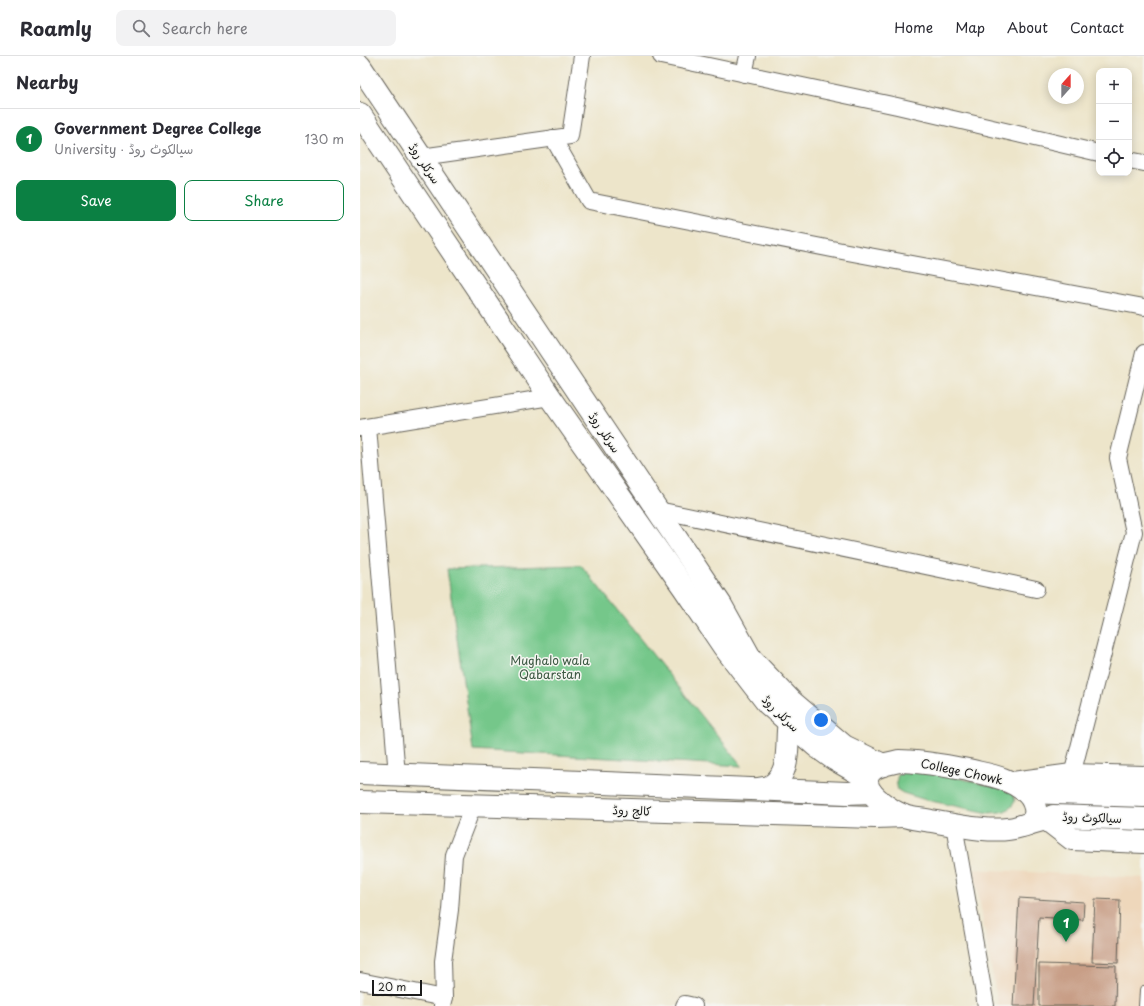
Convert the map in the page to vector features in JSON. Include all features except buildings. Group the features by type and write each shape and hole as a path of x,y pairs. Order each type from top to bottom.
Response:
{"main road":[{"name":"سرکلر روڈ","path":"360,66 721,605 751,659 792,702 844,746 874,778"},
{"name":"سرکلر روڈ","path":"360,114 550,398 724,647 768,704 816,746 834,759 874,778"},
{"path":"759,789 770,787 777,780 783,770 786,761 788,745 786,733 789,722"},
{"name":"College Chowk","path":"874,778 899,761 912,761 932,763 996,776 1019,787"},
{"path":"360,773 847,793 874,778 880,802 904,816 989,829 1017,828 1030,823 1035,816 1034,803 1019,787"},
{"path":"1019,787 1072,775 1144,777"},
{"name":"سیالکوٹ روڈ","path":"1019,787 1144,796"},
{"name":"کالج روڈ","path":"360,802 875,817 904,816"},
{"name":"سیالکوٹ روڈ","path":"1017,828 1053,816 1144,819"},
{"path":"1046,819 1072,840 1144,842"}],"street":[{"path":"421,157 570,136 582,56"},
{"path":"661,56 897,106 1096,152"},
{"path":"744,74 748,56"},
{"path":"553,138 589,200 850,252 1144,307"},
{"path":"1132,161 1144,164"},
{"path":"1072,775 1134,532 1118,458 1144,353"},
{"path":"397,775 364,427 550,398"},
{"path":"658,510 1036,589"},
{"path":"704,812 708,787"},
{"path":"360,981 443,1002 443,961 450,910 454,855 473,806"},
{"path":"954,824 986,1006"},
{"path":"684,1006 685,1004 694,1006"}],"lane":[{"path":"1143,1006 1144,990"}],"shaded area":[{"path":"974,869 1144,878 1144,1006 998,1006"}],"green space":[{"name":"Mughalo wala Qabarstan","path":"581,565 742,766 473,750 447,569"},
{"path":"909,766 1008,790 1013,795 1015,801 1007,810 989,813 926,800 903,793 898,790 897,779 899,772"}],"place":[{"name":"Government Degree College","path":"1066,942"}]}
